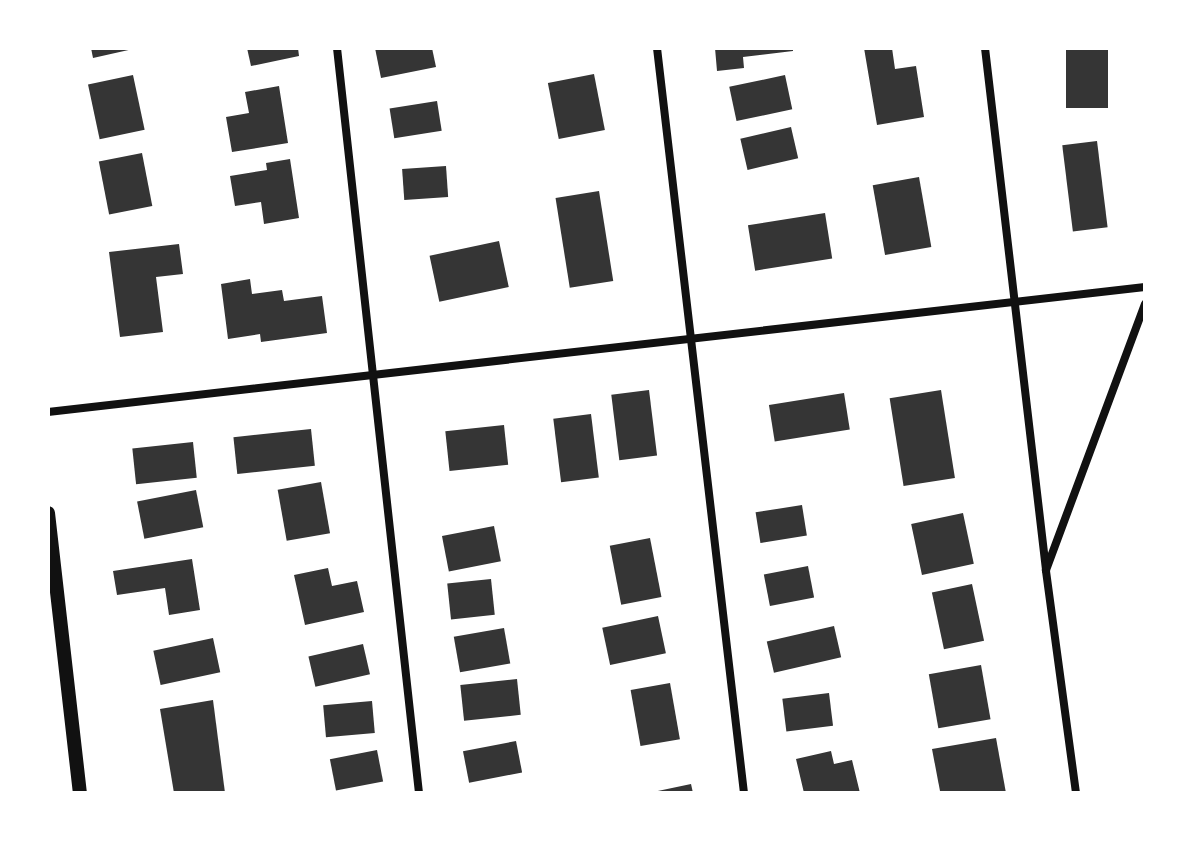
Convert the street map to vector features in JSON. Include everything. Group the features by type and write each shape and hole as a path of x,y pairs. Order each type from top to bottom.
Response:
{"street":[{"path":"337,48 419,793"},
{"path":"657,48 744,793"},
{"path":"985,48 1046,570 1076,793"},
{"path":"48,412 1145,287"},
{"path":"1046,570 1145,304"},
{"path":"48,513 80,793"}],"building":[{"path":"91,48 132,48 133,49 93,58"},
{"path":"247,48 298,48 299,56 251,66"},
{"path":"375,48 432,48 436,67 381,78"},
{"path":"715,48 793,48 793,51 743,57 744,68 717,71"},
{"path":"864,48 892,48 895,69 916,66 924,117 877,125"},
{"path":"1066,48 1108,48 1108,108 1066,108"},
{"path":"594,74 605,130 559,139 548,83"},
{"path":"133,75 145,130 100,139 88,85"},
{"path":"785,75 792,109 737,121 729,87"},
{"path":"279,86 288,143 232,152 226,117 249,113 245,92"},
{"path":"437,101 442,131 394,138 390,109"},
{"path":"791,127 798,158 748,170 740,139"},
{"path":"1097,141 1108,227 1073,232 1062,145"},
{"path":"142,153 152,206 109,214 99,161"},
{"path":"290,159 299,218 264,224 261,202 235,206 230,176 267,170 266,163"},
{"path":"446,166 448,197 404,200 402,169"},
{"path":"919,177 931,247 885,255 873,185"},
{"path":"599,191 613,281 570,288 556,198"},
{"path":"825,213 832,258 755,271 748,225"},
{"path":"499,241 509,287 439,302 430,256"},
{"path":"179,244 183,274 156,277 163,332 120,337 109,252"},
{"path":"250,279 252,294 282,290 284,301 322,296 327,333 261,342 260,334 228,339 221,284"},
{"path":"649,390 657,456 619,460 611,395"},
{"path":"941,390 955,478 904,486 890,398"},
{"path":"844,393 850,430 775,441 769,405"},
{"path":"591,414 599,478 561,482 553,419"},
{"path":"504,425 508,465 450,471 445,431"},
{"path":"311,429 315,466 237,474 233,437"},
{"path":"193,442 197,478 136,484 132,448"},
{"path":"321,482 330,533 287,541 278,490"},
{"path":"196,490 203,527 144,539 137,501"},
{"path":"802,505 807,536 760,543 756,512"},
{"path":"963,513 974,564 922,575 911,524"},
{"path":"494,526 501,561 449,571 442,536"},
{"path":"650,538 661,597 621,605 610,546"},
{"path":"192,559 200,610 169,615 165,588 117,595 113,571"},
{"path":"808,566 814,597 770,606 764,575"},
{"path":"328,568 332,586 357,581 364,612 305,625 294,575"},
{"path":"491,579 495,615 451,619 447,584"},
{"path":"972,584 984,641 944,649 932,593"},
{"path":"658,616 666,653 610,665 602,628"},
{"path":"834,626 841,657 774,673 767,642"},
{"path":"504,628 510,663 460,672 454,637"},
{"path":"213,638 220,672 161,685 153,651"},
{"path":"363,644 370,674 315,687 308,657"},
{"path":"981,665 991,719 938,728 929,674"},
{"path":"517,679 521,715 464,721 460,685"},
{"path":"670,683 680,739 641,746 631,690"},
{"path":"829,693 833,726 786,731 782,699"},
{"path":"213,700 225,793 174,793 160,709"},
{"path":"372,701 375,733 326,737 323,705"},
{"path":"996,738 1006,793 940,791 932,749"},
{"path":"516,741 522,772 469,783 463,751"},
{"path":"377,750 383,781 336,791 330,759"},
{"path":"831,751 834,764 852,760 860,793 804,793 796,759"},
{"path":"691,784 693,793 653,793 653,792"}]}
